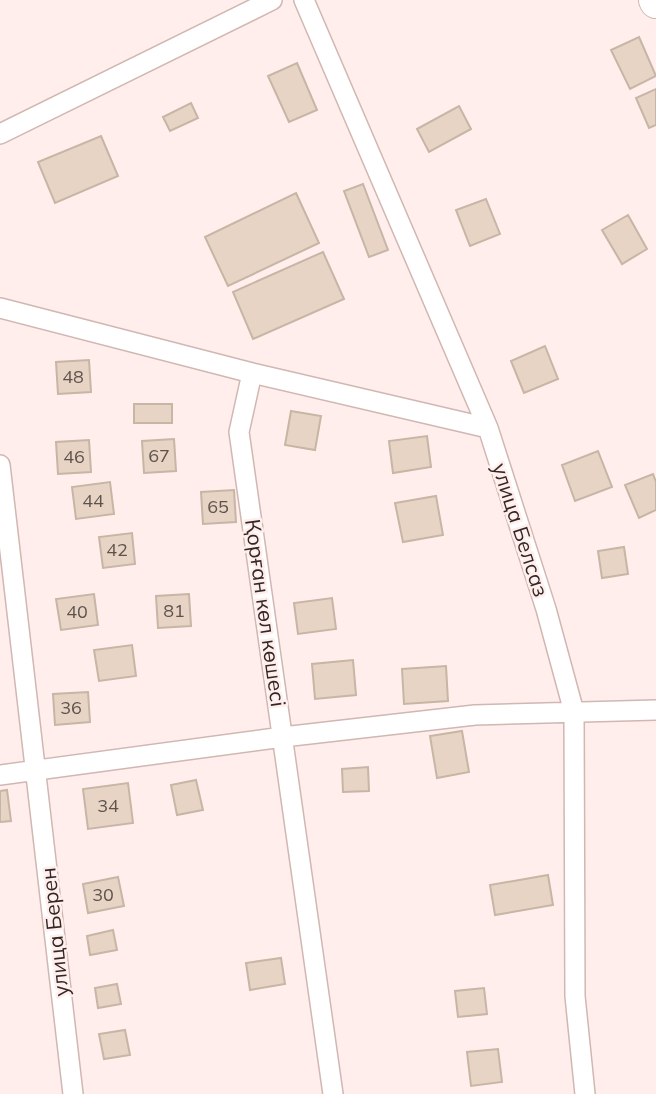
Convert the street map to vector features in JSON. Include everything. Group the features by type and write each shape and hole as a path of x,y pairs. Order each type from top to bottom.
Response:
{"street":[{"path":"0,134 272,0"},
{"name":"улица Белсаз","path":"304,0 488,428 546,610 574,712 575,996 585,1094"},
{"path":"0,308 252,373 488,428"},
{"name":"Қорған көл көшесі","path":"252,373 239,432 333,1094"},
{"name":"улица Берен","path":"0,465 73,1094"},
{"path":"0,775 283,737 475,715 656,710"}],"building":[{"path":"639,37 656,76 630,89 611,50"},
{"path":"297,63 317,110 289,122 268,76"},
{"path":"656,89 656,125 649,128 636,98"},
{"path":"191,103 198,118 170,131 163,117"},
{"path":"459,106 471,129 429,152 417,129"},
{"path":"101,136 118,176 55,203 38,162"},
{"path":"363,184 388,250 369,257 344,191"},
{"path":"296,193 319,243 228,286 205,237"},
{"path":"486,199 500,234 470,246 456,210"},
{"path":"628,215 647,249 622,264 602,230"},
{"path":"323,252 344,299 253,339 233,292"},
{"path":"545,346 558,379 524,393 511,361"},
{"path":"89,360 91,392 58,394 56,362"},
{"path":"134,404 172,404 172,423 134,423"},
{"path":"291,411 321,416 315,450 285,445"},
{"path":"427,436 431,467 393,473 389,441"},
{"path":"174,439 176,471 144,473 142,441"},
{"path":"89,440 91,472 58,474 56,442"},
{"path":"598,451 612,487 575,501 562,465"},
{"path":"653,474 656,482 656,510 639,518 625,485"},
{"path":"110,482 114,514 76,519 72,487"},
{"path":"234,490 236,522 203,524 201,492"},
{"path":"436,496 443,535 403,542 395,503"},
{"path":"132,533 135,564 103,568 99,537"},
{"path":"624,547 628,574 602,578 598,551"},
{"path":"94,594 98,625 61,630 56,599"},
{"path":"189,594 191,626 158,628 156,596"},
{"path":"332,598 336,629 298,634 294,603"},
{"path":"132,645 136,676 99,681 94,650"},
{"path":"353,660 356,695 315,699 312,664"},
{"path":"446,666 448,701 404,704 402,669"},
{"path":"88,692 90,722 55,725 53,694"},
{"path":"462,731 469,772 437,778 430,736"},
{"path":"368,767 369,791 343,792 342,769"},
{"path":"196,780 203,810 177,815 171,785"},
{"path":"128,783 133,823 88,829 83,789"},
{"path":"7,790 11,821 0,822 0,791"},
{"path":"548,875 553,905 495,915 490,885"},
{"path":"118,877 124,906 88,913 83,884"},
{"path":"113,930 117,950 90,955 87,936"},
{"path":"281,958 285,984 250,990 246,963"},
{"path":"117,984 121,1004 98,1008 95,988"},
{"path":"484,988 487,1014 458,1017 455,991"},
{"path":"125,1030 130,1055 104,1059 99,1034"},
{"path":"498,1049 502,1082 471,1086 467,1052"}]}
